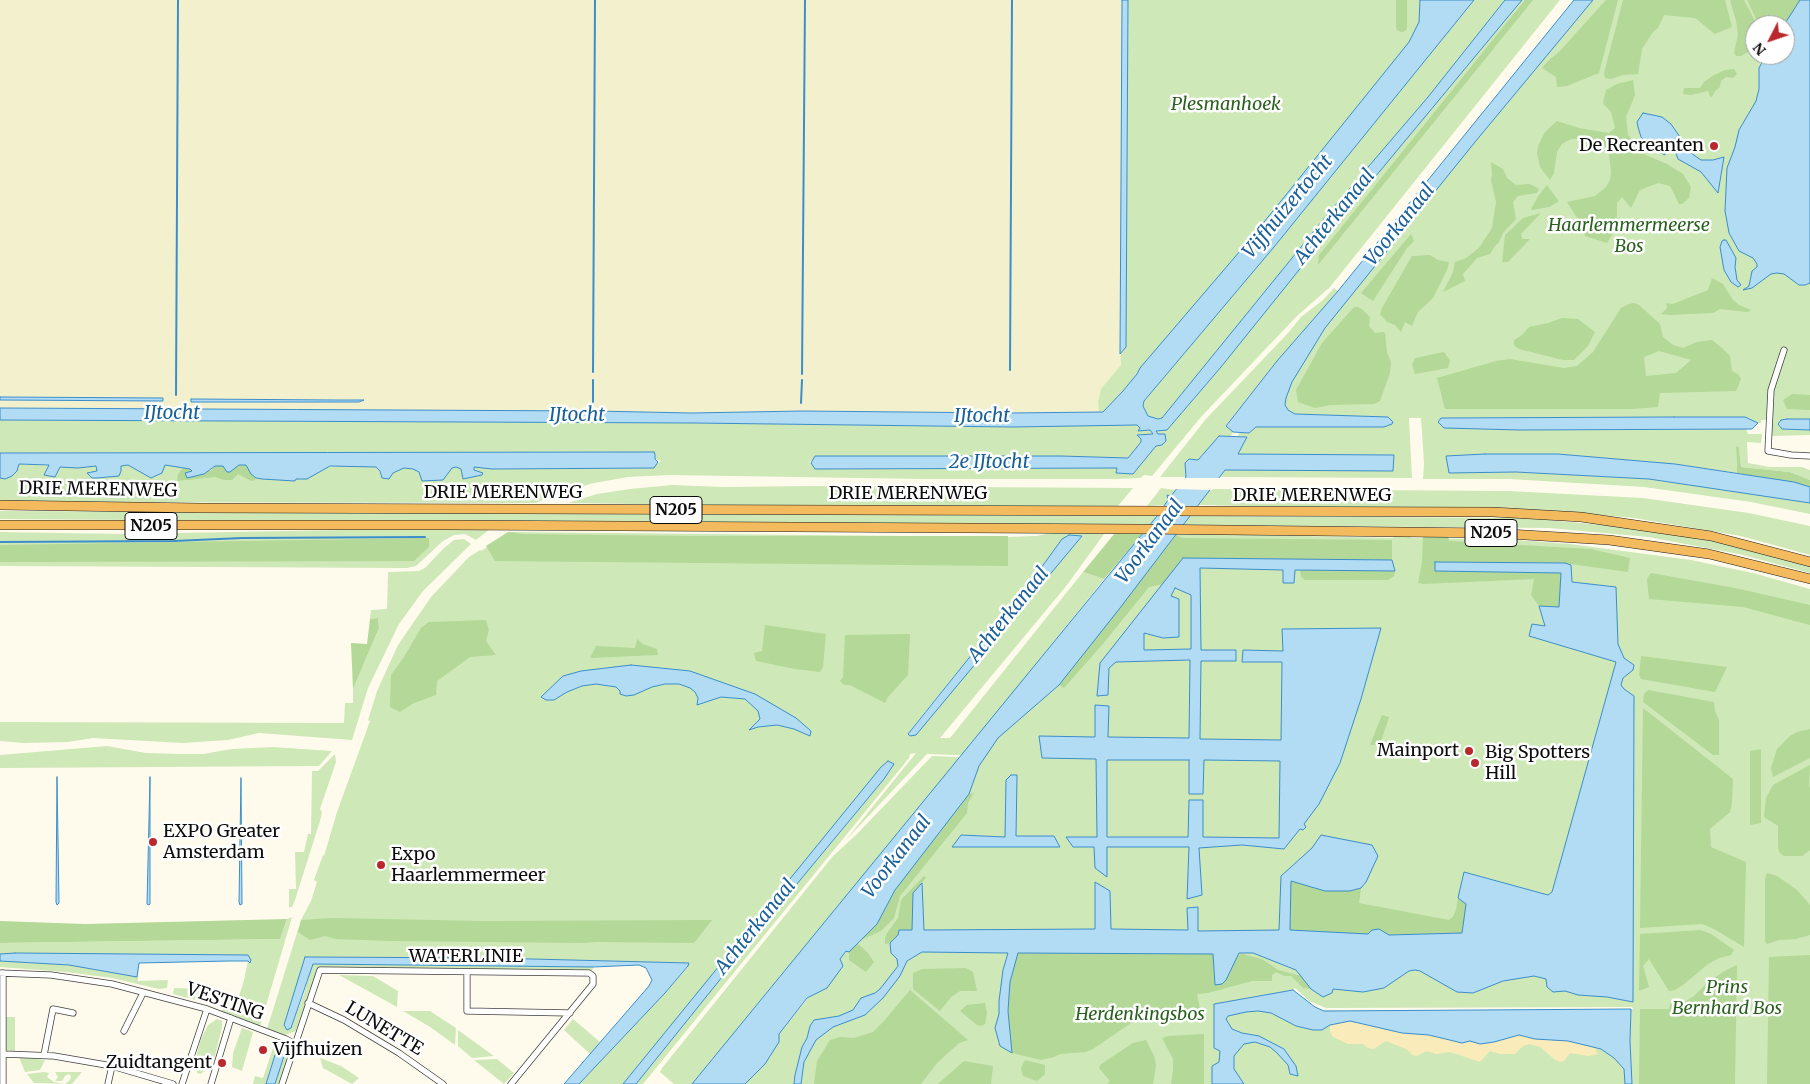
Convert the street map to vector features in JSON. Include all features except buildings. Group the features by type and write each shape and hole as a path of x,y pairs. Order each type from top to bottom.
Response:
{"highway":[{"name":"DRIE MERENWEG","path":"0,505 211,508 1493,512 1581,517 1711,536 1810,562"},
{"name":"DRIE MERENWEG","path":"0,525 449,525 1185,529 1492,533 1608,540 1709,554 1810,579"}],"street":[{"path":"1784,350 1771,390 1768,451 1810,456"},
{"name":"WATERLINIE","path":"282,1084 320,970 589,973 593,976 593,984 511,1084"},
{"path":"2,973 1,1011 4,1054 1,1083 7,1084"},
{"name":"VESTING","path":"2,973 51,975 112,984 207,1009 295,1044"},
{"path":"467,973 467,1011 570,1013"},
{"path":"124,1031 143,992"},
{"name":"LUNETTE","path":"308,1003 344,1020 398,1053 443,1084"},
{"path":"44,1056 52,1009 74,1013"},
{"path":"182,1084 207,1009"},
{"path":"211,1084 231,1018"},
{"path":"4,1054 54,1056 112,1066 173,1084"},
{"path":"108,1084 112,1066"}],"shaded area":[{"path":"0,0 1122,0 1120,353 1384,0 1099,397 1099,412 802,411 691,413 0,408 0,400 160,401 163,399 0,397","holes":["191,400 364,401 233,402"]}],"green space":[{"name":"Plesmanhoek","path":"1122,0 1445,0 1252,237 1123,391 1105,411 1099,412 1098,402 1101,389 1121,365"},
{"path":"1396,0 1407,0 1407,27 1403,32 1398,31 1396,28"},
{"path":"1474,0 1505,0 1428,97 1327,215 1162,418 1158,419 1148,416 1143,406 1144,401 1274,247"},
{"path":"1522,0 1560,0 1330,287 1297,316 1201,417 1152,476 1144,475 1140,478 1115,479 922,479 669,475 628,477 594,483 557,494 536,503 0,502 0,473 19,464 58,466 162,464 186,466 192,471 320,468 355,464 403,466 420,473 443,467 491,465 492,469 654,468 661,461 655,459 654,452 0,453 0,420 694,423 1012,427 1137,424 1141,428 1139,430 1150,430 1153,434 1137,435 1141,442 1128,458 1061,456 815,456 814,460 809,462 814,465 815,469 1117,468 1116,473 1133,474 1156,446 1162,445 1156,430 1167,430 1221,367 1336,224"},
{"path":"1525,0 1533,0 1318,265 1319,255"},
{"name":"Haarlemmermeerse Bos","path":"1590,0 1810,0 1810,419 1782,429 1810,430 1810,435 1772,436 1772,420 1761,420 1761,423 1758,423 1744,417 1441,418 1520,430 1746,429 1748,434 1762,434 1761,443 1747,442 1748,463 1770,467 1802,467 1810,470 1810,480 1790,472 1741,467 1739,447 1736,446 1737,473 1675,464 1558,454 1485,454 1449,473 1516,472 1649,479 1810,503 1810,514 1751,502 1644,487 1509,479 1423,479 1424,463 1421,418 1409,418 1412,478 1219,477 1225,470 1394,464 1393,455 1237,454 1247,437 1238,436 1239,433 1249,433 1256,427 1384,427 1274,417 1300,353"},
{"path":"1606,0 1618,0 1599,73 1567,86 1557,87 1556,77 1542,68"},
{"path":"1623,0 1725,0 1732,27 1715,34 1695,18 1664,15 1658,28 1653,32 1642,49 1638,74 1623,75 1611,79 1605,78 1604,73"},
{"path":"1730,0 1744,0 1752,15 1745,15 1745,54 1741,56 1736,56 1734,53 1738,34"},
{"path":"1747,0 1800,0 1790,15 1754,15"},
{"path":"1734,69 1737,74 1733,78 1726,77 1721,81 1720,87 1712,97 1708,91 1691,95 1683,94 1684,88 1700,88 1704,82 1714,75 1725,70"},
{"path":"1633,80 1635,95 1626,117 1628,135 1646,155 1667,164 1683,174 1691,187 1689,198 1682,204 1679,204 1670,186 1658,183 1640,190 1631,208 1622,197 1617,203 1617,226 1607,243 1585,236 1581,224 1567,202 1595,196 1606,187 1610,180 1611,171 1608,148 1600,143 1571,139 1562,144 1557,152 1554,173 1550,180 1540,167 1537,153 1538,146 1545,132 1557,121 1579,128 1609,133 1615,128 1611,112 1603,103 1606,90 1617,84"},
{"path":"1491,162 1503,169 1507,178 1516,185 1530,184 1539,189 1537,193 1518,196 1513,202 1516,219 1503,233 1490,254 1477,258 1463,274 1465,281 1443,292 1453,272 1455,262 1466,258 1479,248 1492,228 1496,202 1491,180"},
{"path":"1547,185 1558,202 1549,207 1532,210 1539,195"},
{"path":"1541,213 1521,234 1522,239 1530,239 1508,262 1502,262 1505,235 1523,218"},
{"path":"1411,234 1414,241 1407,248 1373,301 1361,293"},
{"path":"1430,255 1438,260 1449,262 1447,270 1433,298 1418,312 1412,326 1405,322 1401,332 1395,325 1387,322 1380,314 1382,308 1412,256"},
{"path":"1712,278 1723,284 1733,300 1739,305 1751,310 1748,312 1720,309 1713,313 1661,314 1667,308 1666,303 1673,304 1708,290"},
{"path":"1334,288 1338,291 1277,361 1226,425 1233,432 1231,436 1219,437 1198,460 1190,460 1187,464 1186,477 1160,477 1206,419 1301,317 1323,300"},
{"path":"1629,304 1639,305 1660,324 1663,337 1673,345 1683,348 1697,342 1712,340 1722,348 1730,356 1732,371 1738,374 1741,379 1736,391 1660,393 1658,407 1632,409 1445,409 1437,378 1496,361 1510,359 1564,368 1577,366 1593,352 1621,308","holes":["1659,351 1691,360 1676,373 1646,376 1644,357"]},
{"path":"1354,307 1363,310 1370,317 1369,326 1375,333 1385,333 1387,352 1391,362 1390,373 1380,401 1374,404 1330,405 1315,408 1298,402 1296,390 1322,343"},
{"path":"1562,318 1578,319 1595,332 1588,346 1574,360 1563,360 1519,349 1514,345 1514,340 1529,327"},
{"path":"1444,352 1450,360 1448,368 1415,374 1412,364 1415,358"},
{"path":"1792,394 1810,395 1810,410 1787,409 1783,400"},
{"path":"1736,446 1739,447 1741,467 1790,472 1810,480 1810,487 1737,473"},
{"path":"246,465 251,474 256,478 255,480 251,481 238,474 232,480 215,477 177,481 178,474 183,468 192,471 185,473 210,471 215,466"},
{"path":"672,485 723,487 1133,488 1117,507 568,503 597,494"},
{"path":"1161,488 1176,490 1165,505 1147,506"},
{"path":"1210,489 1509,491 1643,498 1749,513 1810,526 1810,555 1741,536 1634,518 1568,512 1198,505"},
{"path":"0,511 1157,516 1149,525 641,524 0,519"},
{"path":"1190,516 1525,518 1635,528 1747,547 1810,564 1810,573 1739,554 1648,537 1550,528 1183,525"},
{"path":"490,529 476,540 465,534 454,535 443,541 416,566 407,568 0,566 0,532 120,534"},
{"path":"1059,531 1104,534 1067,585 940,738 950,738 1083,572 1104,579 1035,665 1177,533 1393,538 1397,533 1411,534 1411,538 1515,540 1570,544 1691,560 1753,573 1810,589 1810,1084 1632,1084 1630,1041 1632,1007 1326,1008 1309,1001 1295,988 1293,990 1215,1004 1219,1029 1234,1007 1627,1022 1629,1084 744,1084 779,1034 840,959 983,756 927,754 845,841 916,753 910,754 909,758 643,1084 636,1084 884,779 623,1084 579,1084 665,993 688,967 688,963 483,958 306,957 284,1025 291,1028 304,994 312,964 593,967 593,969 590,971 574,969 573,971 561,971 559,969 318,968 296,1031 285,1035 267,1029 301,920 311,901 317,882 314,880 370,721 368,720 377,691 398,645 431,597 469,557 510,532 1036,536","holes":["1073,536 1081,537 908,733 1041,568 1062,539"]},
{"path":"508,532 524,534 688,536 1008,536 1008,566 495,561 486,546"},
{"path":"1115,533 1142,534 1104,579 1083,572"},
{"path":"1176,535 1182,538 1392,540 1392,560 1183,558 1163,584 1149,587 1064,688 1059,685"},
{"path":"1423,535 1448,535 1449,541 1591,549 1630,558 1628,572 1564,563 1435,562 1435,571 1561,572 1559,607 1539,606 1531,595 1534,579 1418,583 1422,563"},
{"path":"429,538 429,547 414,561 0,562 0,545"},
{"path":"464,539 471,544 423,591 399,624 368,688 352,740 259,733 228,740 183,743 93,738 68,742 24,743 0,741 0,722 344,723 345,703 353,703 353,689 379,628 378,618 370,619 371,610 387,609 388,572 419,571 425,568 454,540"},
{"path":"1300,570 1395,571 1394,576 1388,580 1305,580 1301,577"},
{"path":"1651,573 1735,588 1810,605 1810,625 1743,607 1649,599 1647,579"},
{"path":"378,618 379,628 353,689 351,643 367,644 370,619"},
{"path":"486,620 489,630 486,641 496,655 470,657 437,681 436,695 414,703 400,712 390,707 391,675 421,628 429,622"},
{"path":"765,625 826,634 823,667 820,672 756,661 754,653 762,651"},
{"path":"910,634 908,675 885,703 850,685 844,685 840,681 843,677 845,635"},
{"path":"637,639 643,644 657,649 658,655 590,658 596,646 635,648"},
{"path":"1641,656 1727,667 1715,692 1641,679 1639,675"},
{"path":"1648,690 1714,702 1719,720 1719,755 1713,755 1643,702 1644,694"},
{"path":"1643,708 1733,779 1730,812 1710,829 1711,847 1746,862 1744,947 1702,924 1640,928"},
{"path":"1382,715 1389,717 1380,745 1370,745"},
{"path":"1810,729 1810,758 1773,777 1771,768 1777,749 1790,736"},
{"path":"107,746 146,753 182,754 203,754 232,749 273,747 332,751 319,766 0,768 0,755"},
{"path":"1761,749 1761,823 1750,825 1750,751"},
{"path":"335,754 336,762 320,809 322,812 320,821 295,900 292,907 289,907 289,889 296,889 295,852 304,852 308,834 311,834 312,771 318,771"},
{"path":"932,756 960,757 692,1084 674,1084 660,1072 662,1068 833,856 856,835"},
{"path":"1810,765 1810,850 1802,856 1784,856 1779,852 1778,826 1764,817 1766,798 1773,785"},
{"path":"974,793 968,803 967,813 900,896 894,918 881,931 861,940 877,924 895,890 969,794"},
{"path":"1767,873 1777,876 1797,890 1810,905 1810,935 1767,944 1765,941 1765,879"},
{"path":"924,876 926,878 913,893 912,930 898,935 890,943 885,944 887,933 898,918 901,900"},
{"path":"1291,880 1325,891 1350,891 1361,888 1359,903 1449,920 1453,917 1456,910 1458,898 1466,904 1462,933 1389,935 1379,929 1372,930 1368,934 1290,930"},
{"path":"292,917 260,1026 222,1011 223,1006 235,1009 248,961 251,960 139,956 138,981 168,980 167,988 159,989 112,978 0,967 0,943 280,939 287,919"},
{"path":"331,918 483,921 712,920 694,943 391,941 335,939 325,936 310,940 298,932 301,920"},
{"path":"287,919 280,939 0,943 0,921 85,924"},
{"path":"1701,930 1711,934 1734,950 1731,955 1719,958 1708,964 1683,985 1669,991 1649,959 1643,966 1649,987 1639,991 1640,934"},
{"path":"857,943 868,953 874,962 866,972 849,960 849,952"},
{"path":"1017,953 1214,954 1215,985 1237,956 1242,954 1262,959 1278,970 1301,976 1311,989 1303,988 1291,976 1284,976 1276,972 1272,975 1272,981 1252,981 1208,993 1197,994 1202,1019 1144,1017 1137,1004 1134,1021 1086,1052 1060,1054 1041,1060 1012,1053 1008,1011 1010,982"},
{"path":"1810,955 1810,1084 1767,1084 1769,957"},
{"name":"Prins Bernhard Bos","path":"1737,965 1735,1084 1639,1084 1640,1009 1669,1009 1670,1004 1683,1003 1694,996 1709,981"},
{"path":"966,968 973,972 977,991 960,991 951,997 940,1011 913,989 913,973 922,969"},
{"path":"339,975 373,976 398,991 397,1007"},
{"path":"174,988 204,989 204,1002 173,994"},
{"path":"910,990 968,1040 959,1043 937,1063 921,1084 814,1084 817,1061 830,1040 840,1037 854,1038 873,1032"},
{"path":"985,1003 987,1013 985,1024 981,1026 977,1025 960,1011 967,1005"},
{"path":"403,1011 430,1011 456,1028 455,1045 430,1027"},
{"path":"6,1017 15,1017 15,1051 6,1050"},
{"path":"217,1019 222,1021 222,1027 215,1056 210,1066 201,1074 197,1073 196,1057 201,1039 208,1025"},
{"path":"573,1019 600,1042 590,1054 564,1030"},
{"path":"242,1028 253,1032 242,1071 232,1067 233,1053"},
{"path":"458,1030 494,1056 472,1058 458,1046"},
{"path":"1204,1034 1204,1084 1171,1084 1173,1059 1162,1038"},
{"path":"1146,1040 1156,1065 1153,1084 1107,1084 1110,1081 1099,1068 1100,1065 1133,1043"},
{"path":"275,1042 282,1045 288,1056 279,1084 275,1084 284,1056 275,1055 266,1084 253,1084 255,1076 263,1078"},
{"path":"19,1057 45,1060 40,1070 25,1072"},
{"path":"320,1058 341,1066 359,1078 352,1084 323,1068"},
{"path":"497,1059 514,1073 504,1084 474,1060"},
{"path":"1025,1060 1045,1065 1045,1074 1037,1081 1023,1076 1021,1068"},
{"path":"964,1061 993,1066 991,1084 938,1084"},
{"path":"55,1072 82,1072 72,1084 65,1084 70,1080 71,1076 69,1074 62,1081 55,1081 58,1077"},
{"path":"49,1073 47,1077 54,1082 64,1084 34,1083 27,1074"}],"sand":[{"path":"1350,1021 1402,1033 1429,1035 1462,1043 1470,1041 1480,1044 1519,1035 1535,1039 1568,1041 1595,1048 1598,1054 1588,1056 1570,1053 1564,1061 1560,1062 1540,1047 1529,1044 1523,1046 1515,1054 1500,1054 1490,1051 1480,1062 1450,1052 1436,1054 1427,1051 1417,1056 1406,1049 1386,1041 1374,1049 1368,1048 1363,1044 1348,1044 1333,1037 1330,1032 1330,1025"}],"water":[{"path":"1122,0 1128,0 1126,347 1120,354"},
{"path":"1420,0 1474,0 1274,247 1144,401 1143,406 1148,416 1158,419 1162,418 1327,215 1428,97 1505,0 1522,0 1336,224 1221,367 1167,430 1156,431 1158,434 1165,434 1166,441 1162,445 1156,446 1133,474 1116,473 1117,468 815,469 811,463 815,456 1061,456 1128,458 1141,442 1137,435 1153,434 1150,430 1138,431 1140,428 1137,425 1012,427 694,423 0,420 0,408 691,413 802,411 1103,412 1123,391 1140,368 1252,237 1409,42 1419,22"},
{"name":"Voorkanaal","path":"1574,0 1593,0 1475,142 1325,328 1292,382 1286,398 1285,405 1288,410 1295,414 1388,417 1393,422 1392,424 1384,427 1256,427 1249,433 1233,432 1226,426 1277,361 1338,291"},
{"path":"1800,0 1810,0 1810,283 1799,285 1784,274 1777,273 1771,274 1752,288 1743,290 1749,286 1752,271 1757,267 1757,264 1753,258 1739,251 1729,233 1725,211 1727,168 1739,130 1756,101 1761,65 1795,65 1795,15 1790,15"},
{"path":"1643,113 1662,117 1671,124 1691,153 1701,160 1713,160 1724,157 1718,193 1701,172 1678,159 1674,148 1668,143 1665,147 1665,155 1650,148 1641,137 1637,122"},
{"path":"1724,240 1726,240 1736,258 1737,280 1741,285 1738,287 1731,282 1724,270 1720,247"},
{"path":"0,397 163,398 163,401 0,400"},
{"path":"191,399 364,400 359,402 191,402"},
{"path":"1745,417 1758,423 1752,429 1520,430 1444,428 1438,422 1441,418"},
{"path":"1810,419 1810,430 1782,429 1778,424 1781,420"},
{"name":"Voorkanaal","path":"1219,436 1247,437 1238,454 1394,455 1393,471 1225,470 1059,685 998,738 979,766 969,794 895,890 877,924 849,952 846,951 840,959 843,966 827,988 807,998 779,1034 779,1042 765,1064 745,1084 692,1084 1157,516 1168,500 1167,495 1171,496 1186,477 1185,463 1189,459 1198,460"},
{"path":"654,452 655,459 658,462 654,468 492,469 474,467 474,470 483,473 482,475 463,479 461,469 456,467 452,468 443,480 422,481 419,472 413,469 404,468 393,473 389,479 382,478 380,471 376,467 330,466 307,479 296,479 295,481 262,479 256,478 251,474 246,465 239,465 230,472 227,472 223,466 215,466 204,474 187,478 185,473 192,471 190,469 165,465 162,473 151,478 128,465 121,466 119,476 92,478 87,473 97,471 96,466 60,467 55,477 44,475 49,465 19,464 17,471 12,476 5,479 0,478 0,453"},
{"path":"1558,454 1675,464 1794,482 1810,487 1810,503 1649,479 1516,472 1449,473 1446,456"},
{"name":"Achterkanaal","path":"1069,535 1082,536 916,735 910,736 908,734 1062,539"},
{"path":"1183,558 1392,560 1395,571 1295,570 1294,583 1283,583 1283,570 1200,568 1201,650 1236,650 1236,661 1201,661 1200,739 1281,740 1282,662 1242,662 1243,650 1283,651 1282,629 1381,628 1340,763 1319,804 1304,824 1306,827 1303,830 1300,829 1284,849 1242,845 1199,848 1202,895 1187,899 1189,847 1107,847 1107,877 1095,868 1094,847 1073,847 1066,837 1097,837 1096,759 1042,758 1039,736 1095,737 1095,705 1109,706 1108,737 1189,738 1190,660 1116,662 1109,668 1108,695 1097,696 1100,663","holes":["1175,588 1191,595 1191,649 1144,650 1144,633 1163,638 1179,637 1179,599 1171,596","1107,760 1189,760 1189,794 1203,794 1204,760 1280,761 1279,838 1203,837 1203,800 1189,800 1188,837 1107,837"]},
{"path":"1435,562 1565,563 1571,565 1572,582 1616,587 1618,644 1624,658 1634,665 1633,670 1623,678 1621,685 1634,696 1633,1002 1607,997 1578,995 1565,991 1553,992 1547,987 1546,979 1534,976 1503,981 1473,993 1457,992 1415,970 1409,971 1384,988 1363,992 1333,989 1332,993 1323,997 1311,989 1296,970 1253,953 1239,953 1226,980 1222,984 1215,985 1213,954 1018,953 1010,982 1008,1011 1012,1053 1000,1046 995,1028 999,1014 1003,970 1008,953 922,952 907,961 900,976 883,998 865,1015 833,1027 816,1040 804,1062 801,1084 794,1084 802,1047 814,1020 839,1016 853,1010 861,998 880,989 898,966 897,959 891,953 890,943 898,935 899,930 912,930 913,893 922,883 924,930 1095,929 1095,882 1110,891 1111,929 1188,930 1187,908 1198,907 1198,931 1279,930 1281,876 1312,848 1321,835 1372,845 1378,856 1366,882 1361,888 1350,891 1325,891 1291,881 1290,930 1368,934 1372,930 1379,929 1389,935 1462,933 1466,904 1458,898 1464,872 1548,895 1552,892 1616,662 1529,636 1532,624 1545,626 1539,606 1559,607 1561,573 1435,571"},
{"path":"631,665 690,671 755,694 796,718 811,731 810,736 794,729 777,725 749,730 760,719 758,711 745,699 721,697 697,705 698,698 695,692 679,684 665,684 626,696 620,694 616,687 596,684 582,686 554,700 546,700 541,697 563,676 581,671"},
{"name":"Achterkanaal","path":"888,761 894,764 884,779 636,1084 623,1084 881,767"},
{"path":"1011,775 1017,775 1016,836 1054,836 1060,847 952,847 961,835 1005,837 1006,780"},
{"path":"57,777 59,903 57,905 56,902"},
{"path":"150,777 150,904 149,905 147,904"},
{"path":"241,778 242,904 240,905 239,902"},
{"path":"0,954 248,955 251,960 250,963 248,961 229,961 139,963 137,977 69,965 0,961"},
{"path":"305,957 493,958 689,963 665,993 579,1084 564,1084 649,986 652,980 646,968 639,965 593,967 313,964 291,1028 287,1030 284,1025"},
{"path":"1293,990 1315,1007 1324,1011 1631,1009 1632,1084 1625,1084 1624,1069 1614,1058 1601,1049 1568,1041 1535,1039 1519,1035 1480,1044 1470,1041 1462,1043 1429,1035 1402,1033 1350,1021 1330,1025 1322,1030 1313,1030 1296,1026 1271,1013 1258,1011 1228,1016 1226,1019 1232,1029 1259,1036 1284,1049 1296,1066 1298,1076 1290,1074 1288,1065 1270,1047 1255,1042 1244,1044 1234,1056 1234,1069 1244,1084 1212,1084 1212,1066 1219,1062 1220,1051 1214,1048 1214,1004"},
{"path":"280,1052 284,1056 275,1084 266,1084 275,1055"}],"pier":[{"path":"1182,478 1222,478 1212,490 1173,489"}],"waterway":[{"name":"IJtocht","path":"176,395 178,0"},
{"path":"593,372 595,0"},
{"path":"802,374 805,0"},
{"path":"1010,370 1012,0"},
{"name":"IJtocht","path":"593,380 593,402"},
{"path":"801,403 802,380"},
{"path":"0,542 425,537"}],"place":[{"name":"De Recreanten","path":"1714,146"},
{"name":"Mainport","path":"1469,751"},
{"name":"Big Spotters Hill","path":"1475,763"},
{"name":"EXPO Greater Amsterdam","path":"153,842"},
{"name":"Expo Haarlemmermeer","path":"381,865"},
{"name":"Vijfhuizen","path":"263,1050"},
{"name":"Zuidtangent","path":"222,1063"}],"water label":[{"name":"Vijfhuizertocht","path":"1288,207"},
{"name":"2e IJtocht","path":"989,463"}],"park label":[{"name":"Herdenkingsbos","path":"1140,1015"}]}
